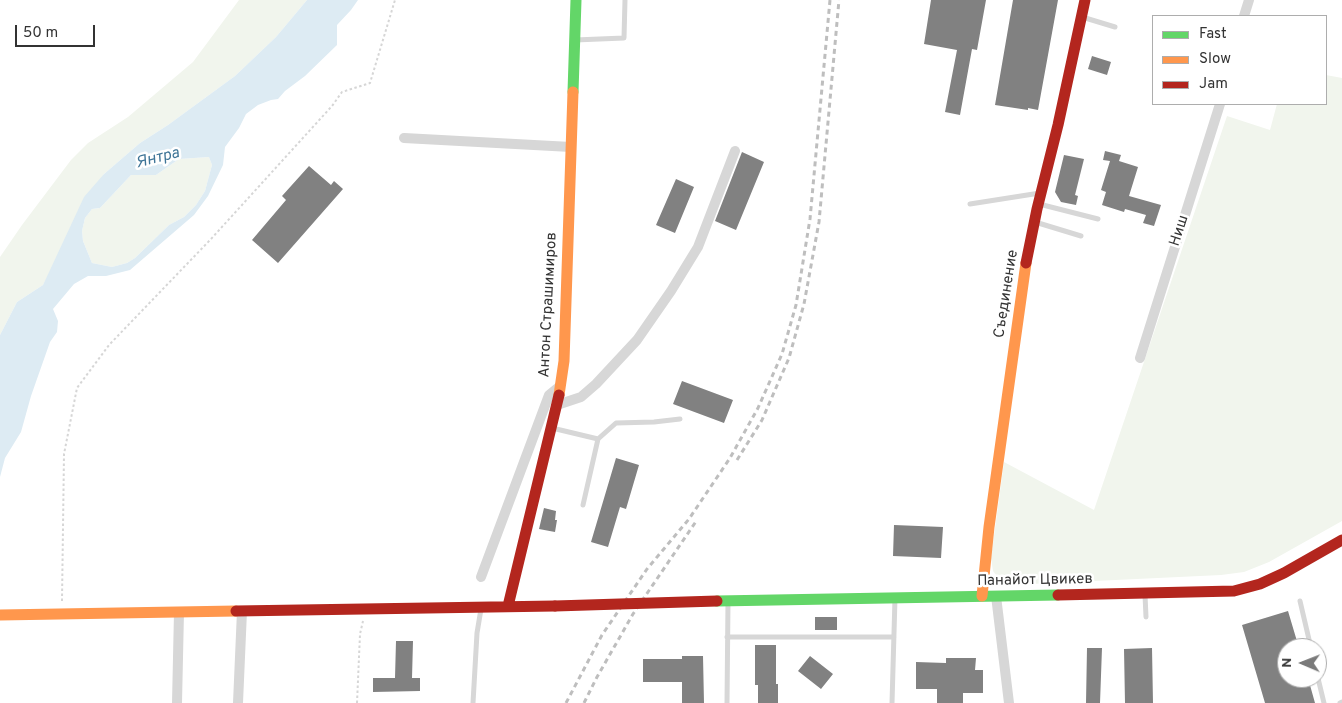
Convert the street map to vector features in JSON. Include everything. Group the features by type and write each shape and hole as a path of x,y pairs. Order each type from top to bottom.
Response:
{"main road":[{"name":"Антон Страшимиров","path":"508,606 557,405 564,361 576,0"},
{"name":"Съединение","path":"982,596 989,527 1023,280 1039,199 1085,0"},
{"name":"Панайот Цвикев","path":"0,615 555,606 1234,591 1260,584 1341,542"}],"street":[{"path":"1244,15 1249,0"},
{"name":"Ниш","path":"1140,358 1220,105"},
{"path":"404,138 571,146"},
{"path":"557,405 580,397 596,384 637,340 698,247 735,152"},
{"path":"481,576 549,395 560,386"},
{"path":"996,596 1008,703"},
{"path":"238,703 242,611"},
{"path":"177,703 179,612"}],"lane":[{"path":"575,40 624,38 624,0"},
{"path":"1082,17 1115,26"},
{"path":"970,204 1039,199 1098,218"},
{"path":"1034,222 1081,236"},
{"path":"583,506 598,440 616,423 680,419"},
{"path":"551,428 598,440"},
{"path":"1145,594 1146,617"},
{"path":"892,703 895,598"},
{"path":"722,601 727,637 727,703"},
{"path":"1300,601 1309,638"},
{"path":"473,703 477,633 481,607"},
{"path":"727,637 894,638"},
{"path":"1320,688 1324,703"}],"path":[{"path":"62,614 64,454 77,388 109,345 211,239 332,106 342,92 370,83 396,0"},
{"path":"357,703 360,634"}],"shaded area":[{"path":"239,0 307,0 276,37 235,76 140,143 104,174 43,285 17,302 0,335 0,257 22,225 71,160 88,143 128,117 193,62"},
{"path":"1327,75 1342,78 1342,521 1269,562 1244,572 1221,575 1010,585 1000,580 993,571 991,558 1004,462 1094,510 1227,116 1270,130 1277,105 1327,105"},
{"path":"209,157 212,165 205,191 196,205 184,217 169,225 135,258 127,263 112,267 92,263 83,241 82,231 85,218 92,209 100,208 131,175 156,175 179,159"}],"water":[{"name":"Янтра","path":"307,0 358,0 337,25 337,45 278,99 258,105 246,114 239,128 225,147 223,165 208,196 194,215 130,270 106,276 88,276 74,284 53,309 58,321 57,332 50,342 31,396 21,432 5,458 0,477 0,335 17,302 43,285 84,197 104,174 140,143 235,76 276,37","holes":["209,157 212,165 205,191 196,205 184,217 169,225 135,258 127,263 112,267 92,263 83,241 82,231 85,218 92,209 100,208 131,175 156,175 179,159"]}],"building":[{"path":"931,0 986,0 977,50 972,49 960,115 945,112 957,50 924,44"},
{"path":"1013,0 1058,0 1038,110 995,105"},
{"path":"1092,56 1111,62 1107,75 1088,69"},
{"path":"1105,151 1121,155 1119,161 1138,167 1129,196 1161,205 1154,226 1143,223 1146,215 1125,209 1124,212 1102,205 1106,192 1101,190 1110,161 1103,160"},
{"path":"742,152 764,162 736,230 715,221"},
{"path":"1064,155 1084,159 1075,195 1078,196 1076,205 1061,202 1055,192"},
{"path":"309,166 331,185 334,181 343,189 278,263 252,240 286,200 282,196"},
{"path":"676,179 694,187 675,233 656,225"},
{"path":"682,381 733,400 724,423 673,404"},
{"path":"616,458 639,465 626,509 620,507 608,547 591,542"},
{"path":"544,508 556,511 555,532 539,529"},
{"path":"894,525 943,527 941,558 893,556"},
{"path":"1288,611 1296,638 1277,638 1277,688 1311,688 1315,703 1265,703 1242,625"},
{"path":"815,617 837,617 837,630 815,630"},
{"path":"396,641 413,641 412,678 420,678 420,691 373,692 373,678 395,678"},
{"path":"755,645 776,645 778,703 758,703 758,685 755,685"},
{"path":"1087,648 1102,648 1100,703 1086,703"},
{"path":"1152,648 1153,703 1125,703 1124,649"},
{"path":"682,656 703,656 704,703 682,703 682,682 643,682 643,659 682,659"},
{"path":"810,656 833,674 821,689 798,671"},
{"path":"946,658 976,658 975,670 983,670 983,693 963,693 963,703 937,703 937,689 916,689 916,662 946,663"}],"railway":[{"path":"566,703 602,635 647,569 689,519 730,458 758,408 782,354 796,305 810,219 830,0"},
{"path":"737,460 762,420 789,358 804,304 819,222 839,0"},
{"path":"584,703 633,614 697,520"}],"traffic: fast":[{"path":"573,92 576,0"},
{"path":"717,601 1058,595"}],"traffic: slow":[{"path":"559,395 564,361 573,92"},
{"path":"982,596 989,527 1026,263"},
{"path":"0,615 236,611"}],"traffic: jam":[{"path":"1026,263 1085,0"},
{"path":"508,606 559,395"},
{"path":"1058,595 1234,591 1260,584 1284,573 1342,540"},
{"path":"555,606 717,601"},
{"path":"236,611 555,606"}]}
